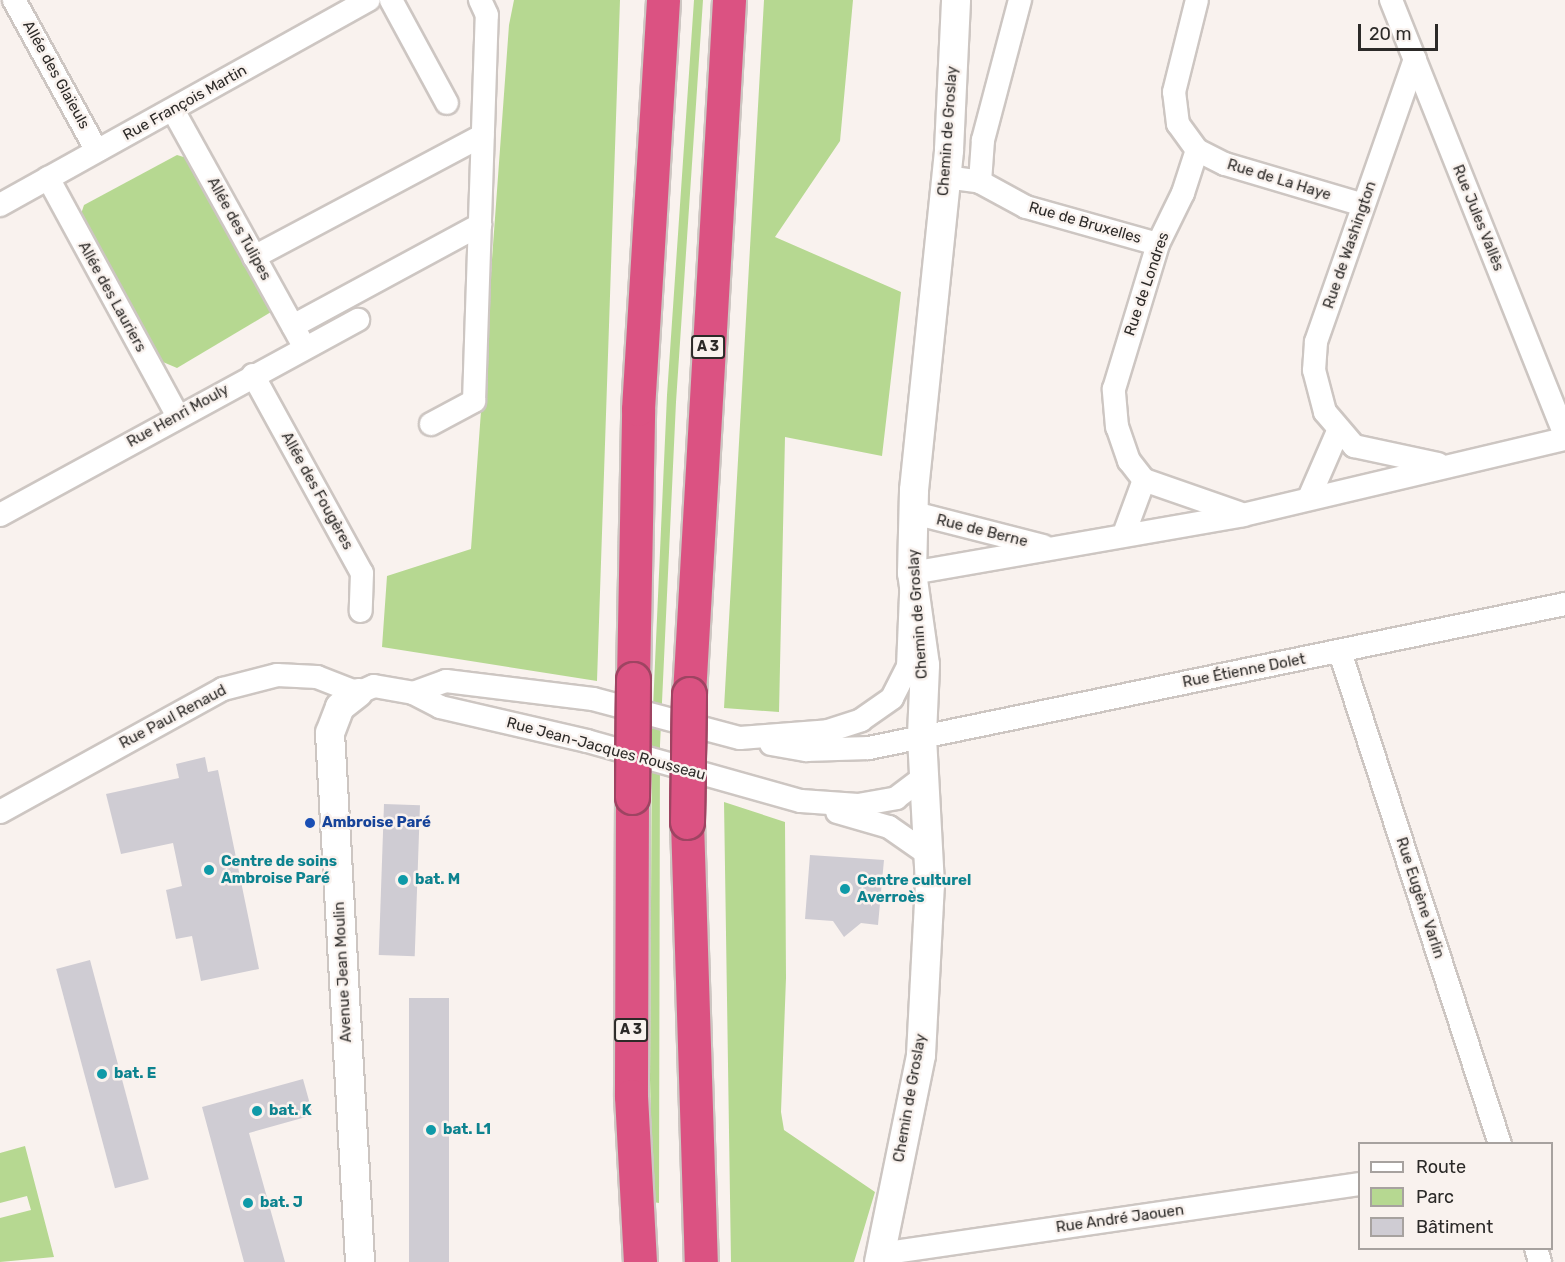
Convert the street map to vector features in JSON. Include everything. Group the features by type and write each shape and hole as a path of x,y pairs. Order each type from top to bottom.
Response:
{"highway":[{"name":"A 3","path":"640,1262 631,1096 633,679 638,409 663,0"},
{"name":"A 3","path":"701,1262 687,822 689,694 729,0"}],"street":[{"name":"Allée des Glaïeuls","path":"14,0 97,151"},
{"name":"Rue François Martin","path":"0,205 369,0"},
{"path":"391,0 447,103"},
{"path":"431,424 474,401 487,15 480,0"},
{"name":"Chemin de Groslay","path":"880,1258 921,1055 929,855 922,735 925,665 912,573 914,513 946,177 956,0"},
{"path":"980,182 983,140 1020,0"},
{"path":"1197,0 1174,92 1178,124 1197,150"},
{"name":"Rue Jules Vallès","path":"1391,0 1565,437"},
{"name":"Rue de Washington","path":"1415,59 1316,342 1314,370 1322,402 1339,429 1354,446 1452,466"},
{"name":"Allée des Tulipes","path":"173,110 305,348"},
{"path":"254,257 483,135"},
{"name":"Rue de La Haye","path":"1197,150 1225,164 1364,205"},
{"name":"Rue de Londres","path":"1144,480 1129,460 1117,427 1114,389 1158,244 1183,193 1197,150"},
{"name":"Rue de Bruxelles","path":"946,177 980,182 1026,207 1158,244"},
{"name":"Allée des Lauriers","path":"48,178 177,415"},
{"path":"293,326 480,225"},
{"name":"Rue Henri Mouly","path":"0,515 177,415 358,320"},
{"name":"Allée des Fougères","path":"253,375 362,573 361,611"},
{"path":"1309,498 1339,429"},
{"name":"Rue de Washington","path":"1244,515 1565,437"},
{"path":"1124,534 1144,480 1244,515"},
{"name":"Rue de Berne","path":"914,513 1050,548"},
{"name":"Rue de Berne","path":"912,573 1124,534 1244,515"},
{"path":"740,738 828,731 861,720 892,698 908,667 912,573"},
{"name":"Rue Étienne Dolet","path":"922,735 1340,652 1565,604"},
{"name":"Rue Eugène Varlin","path":"1340,652 1500,1142"},
{"name":"Rue Paul Renaud","path":"0,812 233,685 277,675 310,676 358,693"},
{"path":"413,693 446,681 568,695 740,738 806,750 869,748 922,735"},
{"name":"Rue Jean-Jacques Rousseau","path":"358,693 374,686 413,693 440,707 587,741 801,801 889,827 929,855"},
{"name":"Avenue Jean Moulin","path":"358,693 340,707 330,733 360,1262"},
{"name":"Rue Jean-Jacques Rousseau","path":"801,801 858,805 886,800 923,778"},
{"name":"Rue André Jaouen","path":"880,1258 1358,1184"}],"green space":[{"path":"514,0 620,0 597,681 382,647 387,576 471,549 509,25"},
{"path":"694,0 703,0 676,402 660,745 659,1203 653,1202 650,1080 652,730 667,395"},
{"path":"764,0 853,0 840,141 775,237 901,292 882,456 785,437 779,712 724,708"},
{"path":"177,155 187,158 271,312 177,368 163,362 81,214 84,205"},
{"path":"724,802 785,822 786,978 781,1112 784,1130 875,1192 854,1262 731,1262"},
{"path":"25,1146 54,1257 0,1262 0,1218 31,1210 27,1196 0,1203 0,1153"}],"building":[{"name":"Centre de soins Ambroise Paré","path":"205,757 208,772 218,770 259,969 201,981 192,936 176,939 166,890 182,886 173,843 121,854 106,794 179,778 176,764"},
{"name":"bat. M","path":"384,804 420,805 415,956 379,955"},
{"name":"Centre culturel Averroès","path":"810,855 884,860 878,925 861,923 844,937 833,921 805,919"},
{"name":"bat. E","path":"90,960 149,1179 115,1188 56,969"},
{"name":"bat. L1","path":"409,998 449,998 449,1262 409,1262"},
{"path":"303,1079 313,1115 249,1133 285,1262 244,1262 202,1107"}],"place":[{"name":"Ambroise Paré","path":"310,823"},
{"name":"Centre de soins Ambroise Paré","path":"209,870"},
{"name":"bat. M","path":"403,880"},
{"name":"Centre culturel Averroès","path":"845,889"},
{"name":"bat. E","path":"102,1074"},
{"name":"bat. K","path":"257,1111"},
{"name":"bat. L1","path":"431,1130"},
{"name":"bat. J","path":"248,1203"}]}
